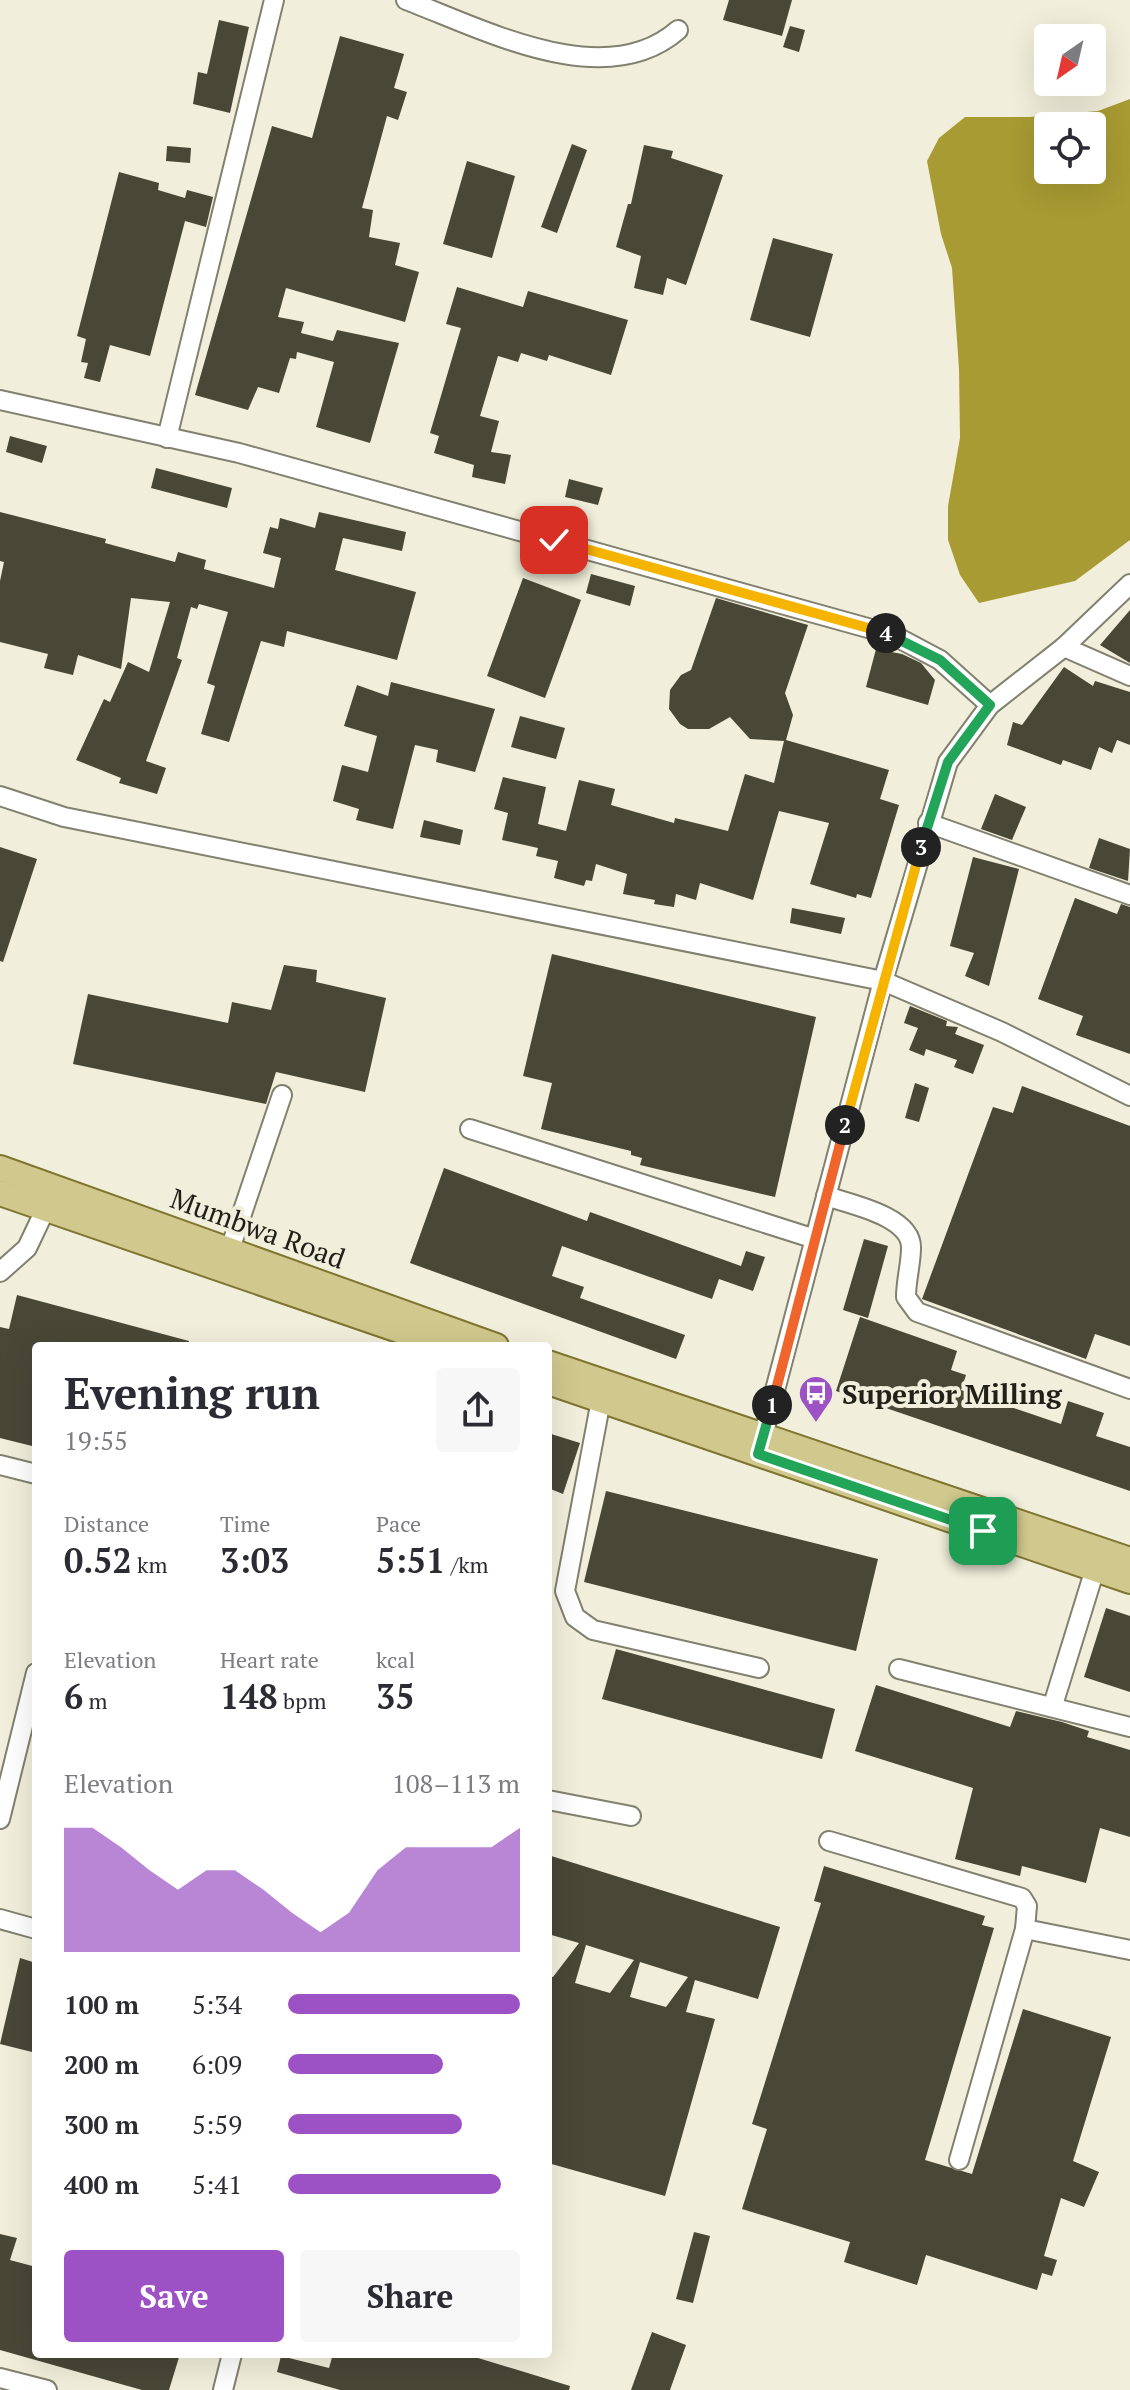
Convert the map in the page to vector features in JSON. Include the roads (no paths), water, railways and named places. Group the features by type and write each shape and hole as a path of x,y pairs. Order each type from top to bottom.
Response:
{"main road":[{"name":"Mumbwa Road","path":"0,1168 230,1249 477,1342"},
{"name":"Mumbwa Road","path":"0,1193 433,1342"},
{"path":"552,1365 1130,1581"},
{"path":"552,1383 761,1444 1130,1560"}],"street":[{"path":"167,438 274,0"},
{"path":"406,0 537,49 569,55 607,58 647,52 678,30"},
{"path":"0,400 239,453 893,635 940,660 990,705"},
{"path":"761,1444 883,981 948,762 990,705 1064,647 1130,584"},
{"path":"1064,647 1130,676"},
{"path":"0,796 64,817 883,981 1002,1032 1130,1096"},
{"path":"928,823 1130,895"},
{"path":"230,1249 282,1095"},
{"path":"470,1129 815,1239"},
{"path":"826,1196 881,1213 907,1232 912,1245 906,1297 917,1312 1130,1389"},
{"path":"0,1272 27,1248 46,1208"},
{"path":"601,1400 565,1591 575,1617 593,1630 759,1668"},
{"path":"0,1465 32,1473"},
{"path":"1053,1705 1095,1569"},
{"path":"899,1669 1053,1705 1130,1727"},
{"path":"0,1819 32,1689"},
{"path":"552,1801 631,1816"},
{"path":"829,1841 1022,1898 1027,1906 1025,1929 959,2160"},
{"path":"0,1919 32,1928"},
{"path":"1025,1929 1130,1950"},
{"path":"223,2390 231,2358"},
{"path":"0,2378 47,2390"}],"place":[{"name":"Superior Milling","path":"816,1424"}]}
